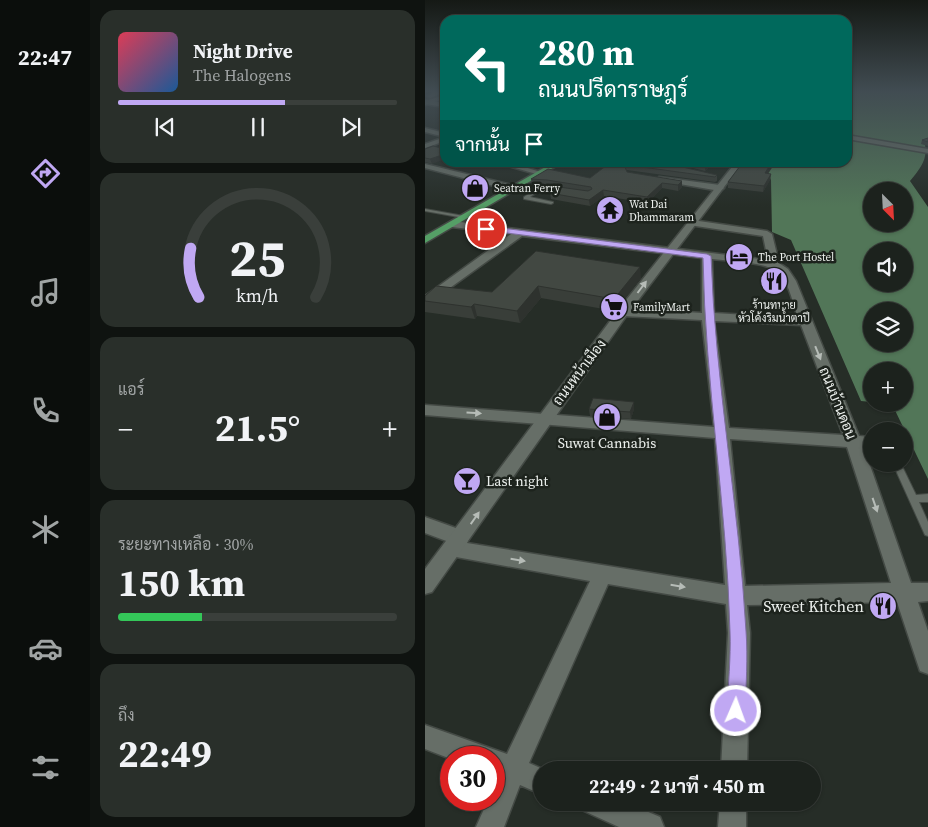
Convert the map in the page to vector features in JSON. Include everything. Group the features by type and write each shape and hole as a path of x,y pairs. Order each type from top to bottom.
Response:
{"main road":[{"path":"425,240 551,167"}],"street":[{"path":"425,130 440,134"},
{"path":"852,138 928,151"},
{"path":"426,145 440,141"},
{"path":"426,145 440,149"},
{"path":"425,166 513,188"},
{"path":"517,167 540,173"},
{"name":"ถนนหน้าเมือง","path":"425,585 623,312 720,188 723,178 734,167"},
{"path":"657,178 720,188"},
{"path":"452,224 774,264 767,234 692,223"},
{"path":"425,301 519,233"},
{"path":"707,256 708,318 721,434 739,632 734,761"},
{"name":"ถนนบ้านดอน","path":"774,264 785,271 790,280 854,443 928,663"},
{"path":"623,312 805,322"},
{"path":"425,410 545,418 721,434 863,443"},
{"path":"425,525 456,543 603,574 735,596 928,592"},
{"path":"505,761 603,574"},
{"path":"425,738 448,746"},
{"path":"505,766 533,778"},
{"path":"490,827 493,811"},
{"path":"614,811 651,827"},
{"path":"732,827 733,811"}],"lane":[{"path":"513,188 534,192"},
{"path":"551,203 526,198 534,192 548,188 569,191"},
{"path":"425,210 464,217"},
{"path":"901,472 928,532"},
{"path":"913,499 928,498"}],"shaded area":[{"path":"852,130 928,130 928,143 925,145 925,155 922,164 911,182 863,182 863,232 913,232 913,185 928,207 928,479 913,448 913,422 901,422 896,412 913,412 913,362 863,362 863,401 861,401 791,240 772,232 771,180 766,167 852,167"}],"building":[{"path":"433,146 440,148 440,156 430,159 425,158 425,149"},
{"path":"604,167 625,167 627,172 682,181 678,185 662,183 647,197 603,190 589,200 550,193 559,187 588,191 592,189 591,187 531,179 548,169 590,178"},
{"path":"642,167 683,167 717,175 715,177"},
{"path":"739,167 769,167 765,173 771,174 764,186 728,182"},
{"path":"536,251 640,267 614,299 538,286 517,311 474,304 471,307 425,301 425,296 436,286 492,292"},
{"path":"593,398 634,402 630,412 589,409"}],"place":[{"name":"Seatran Ferry","path":"475,188"},
{"name":"Wat Dai Dhammaram","path":"610,210"},
{"name":"The Port Hostel","path":"739,257"},
{"name":"ร้านทนาย หัวโค้งริมน้ำตาปี","path":"774,281"},
{"name":"FamilyMart","path":"614,307"},
{"name":"Suwat Cannabis","path":"607,417"},
{"name":"Last night","path":"467,481"},
{"name":"Sweet Kitchen","path":"883,606"}],"route":[{"path":"486,229 707,256 708,318 721,434 739,632 736,711"}]}
